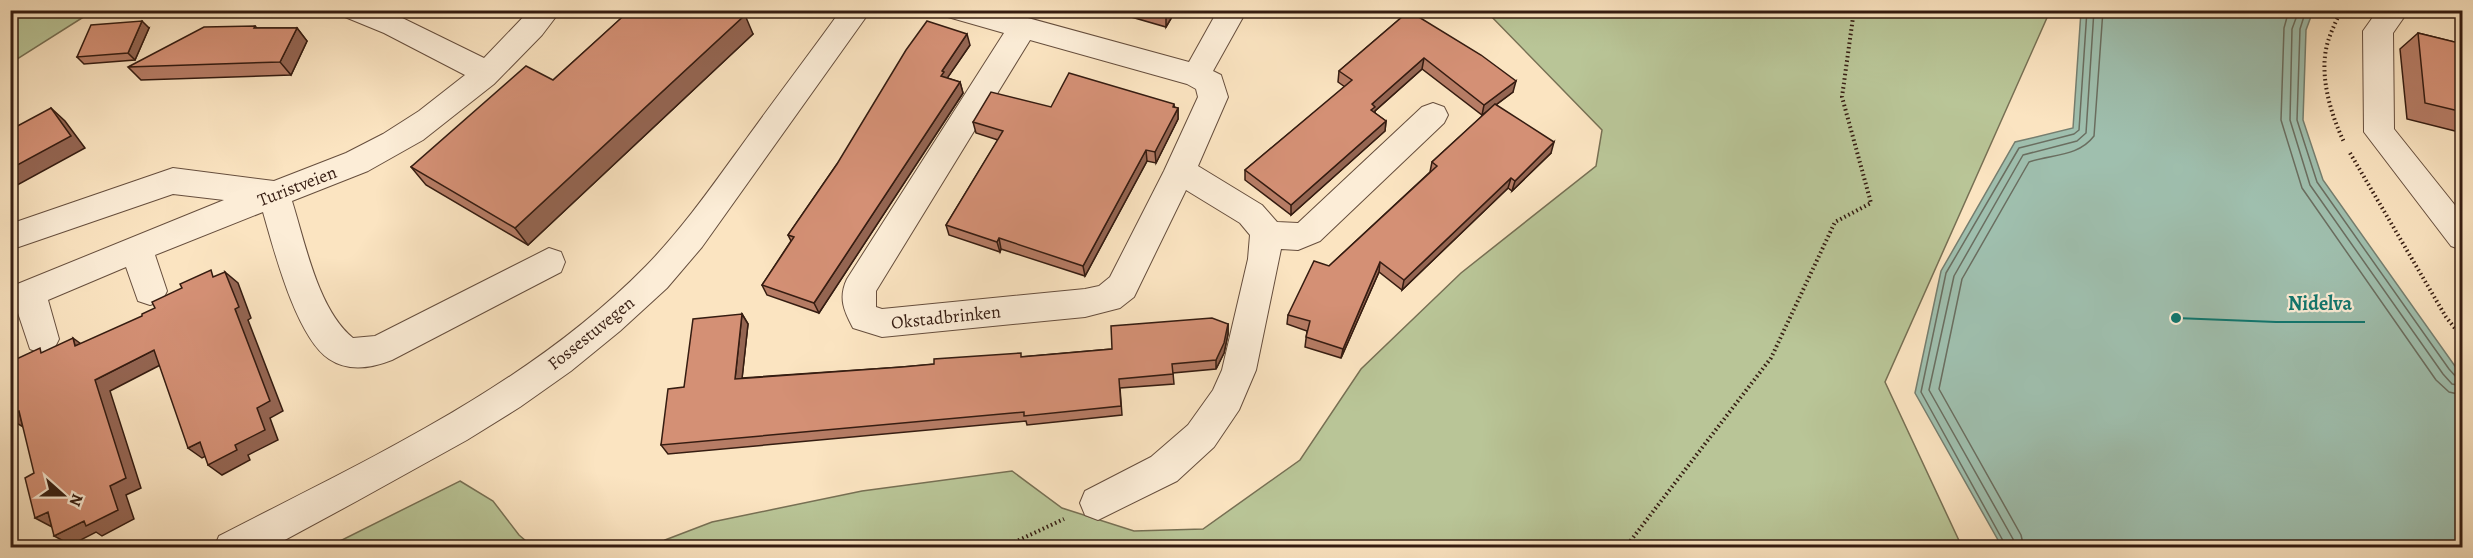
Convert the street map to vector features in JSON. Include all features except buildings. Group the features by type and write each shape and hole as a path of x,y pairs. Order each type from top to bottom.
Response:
{"street":[{"path":"355,10 394,25 486,72"},
{"name":"Turistveien","path":"20,298 137,248 344,167 411,133 486,72 547,10"},
{"name":"Fossestuvegen","path":"232,548 444,436 498,404 567,356 616,316 657,277 699,228 857,10"},
{"path":"958,10 1196,75 1233,10"},
{"path":"2395,10 2378,31 2379,132 2463,237"},
{"name":"Okstadbrinken","path":"1022,29 859,290 859,307 866,318 882,323 1085,303 1108,298 1122,287 1180,171 1213,97 1210,84 1196,75"},
{"path":"1180,171 1251,214 1266,231 1283,237 1298,238 1309,232 1433,116"},
{"path":"10,237 173,180 274,194 316,320 329,340 342,350 358,353 380,350 549,262"},
{"path":"1098,503 1164,469 1201,436 1227,399 1242,359 1264,259 1266,231"},
{"path":"137,248 150,291"},
{"path":"20,298 42,339"}],"path":[{"path":"1626,548 1771,358 1835,222 1871,203 1842,97 1854,10"},
{"path":"1002,548 1098,503"}],"shaded area":[{"path":"11,10 93,10 93,11 11,63"},
{"path":"1486,11 2050,11 1885,382 1962,547 654,548 665,540 712,522 862,491 1012,471 1062,508 1134,531 1203,529 1300,460 1361,369 1461,273 1596,166 1602,130"},
{"path":"460,481 493,501 519,535 533,547 328,547"}],"water":[{"path":"2081,11 2313,11 2306,30 2303,120 2323,180 2462,376 2462,547 2002,547 1915,393 1941,271 2015,142 2073,128"}],"place":[{"name":"Nidelva","path":"2176,318"}]}
